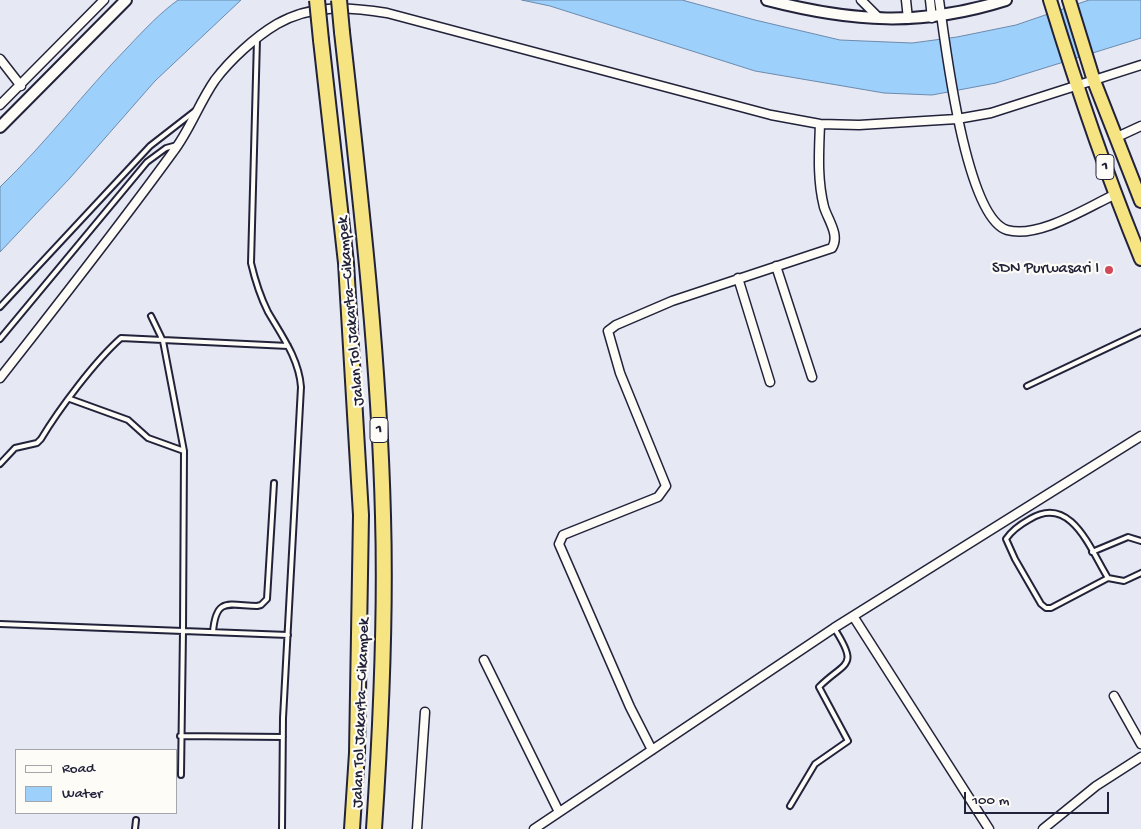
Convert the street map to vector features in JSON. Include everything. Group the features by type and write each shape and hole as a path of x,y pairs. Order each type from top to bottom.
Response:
{"highway":[{"name":"Jalan Tol Jakarta–Cikampek","path":"317,0 346,263 361,515 357,753 352,829"},
{"name":"Jalan Tol Jakarta–Cikampek","path":"339,0 368,264 383,516 384,642 374,829"},
{"name":"1","path":"1050,0 1072,74 1114,195 1141,259"},
{"name":"1","path":"1069,0 1094,80 1141,201"}],"street":[{"path":"0,105 21,86 104,0"},
{"path":"0,127 126,0"},
{"path":"768,0 815,11 880,19 937,17 1006,0"},
{"path":"861,0 880,19"},
{"path":"906,0 908,19"},
{"path":"930,0 943,33 957,119 983,203 991,216 1006,230 1031,230 1045,227 1114,195"},
{"path":"937,17 939,0"},
{"path":"0,378 109,239 179,145 215,80 257,39 276,24 300,14 338,7 387,13 771,115 820,124 894,124 957,119 991,113 1141,65"},
{"path":"0,59 21,86"},
{"path":"652,750 630,707 559,544 563,535 658,497 666,486 620,373 608,334 609,329 672,301 827,250 835,243 835,236 824,208 818,166 820,124"},
{"path":"1115,138 1141,126"},
{"path":"776,266 812,377"},
{"path":"738,278 770,382"},
{"path":"534,829 834,628 1141,436"},
{"path":"853,616 989,829"},
{"path":"484,660 559,812"},
{"path":"1114,696 1141,744"},
{"path":"417,829 424,712"},
{"path":"1043,829 1053,826 1096,786 1141,757"}],"lane":[{"path":"257,39 251,257 259,292 289,346 300,376 301,404 283,737 282,829"},
{"path":"0,306 150,146 201,106"},
{"path":"0,340 147,162 166,148 179,145"},
{"path":"151,316 164,341 184,451 181,775"},
{"path":"1027,386 1141,332"},
{"path":"0,464 15,448 39,442 110,348 121,338 289,346"},
{"path":"70,399 128,420 148,438 184,451"},
{"path":"213,632 215,613 220,607 228,605 261,605 267,599 274,483"},
{"path":"1108,578 1076,526 1063,514 1054,511 1035,516 1021,524 1006,539 1015,559 1041,604 1046,608 1052,608 1108,578 1124,581 1141,573"},
{"path":"1092,552 1128,537 1141,541"},
{"path":"0,624 183,630 288,636"},
{"path":"790,806 815,764 848,741 819,688 819,685 837,674 846,662 847,648 834,628"},
{"path":"180,736 283,737"},
{"path":"136,820 136,829"}],"water":[{"path":"178,0 241,0 155,81 70,178 0,252 0,187 134,41 158,16"},
{"path":"522,0 682,0 840,40 912,43 957,37 1016,25 1089,0 1141,0 1141,38 996,83 932,95 884,93 755,71 550,6"}],"place":[{"name":"SDN Purwasari I","path":"1109,270"}]}
